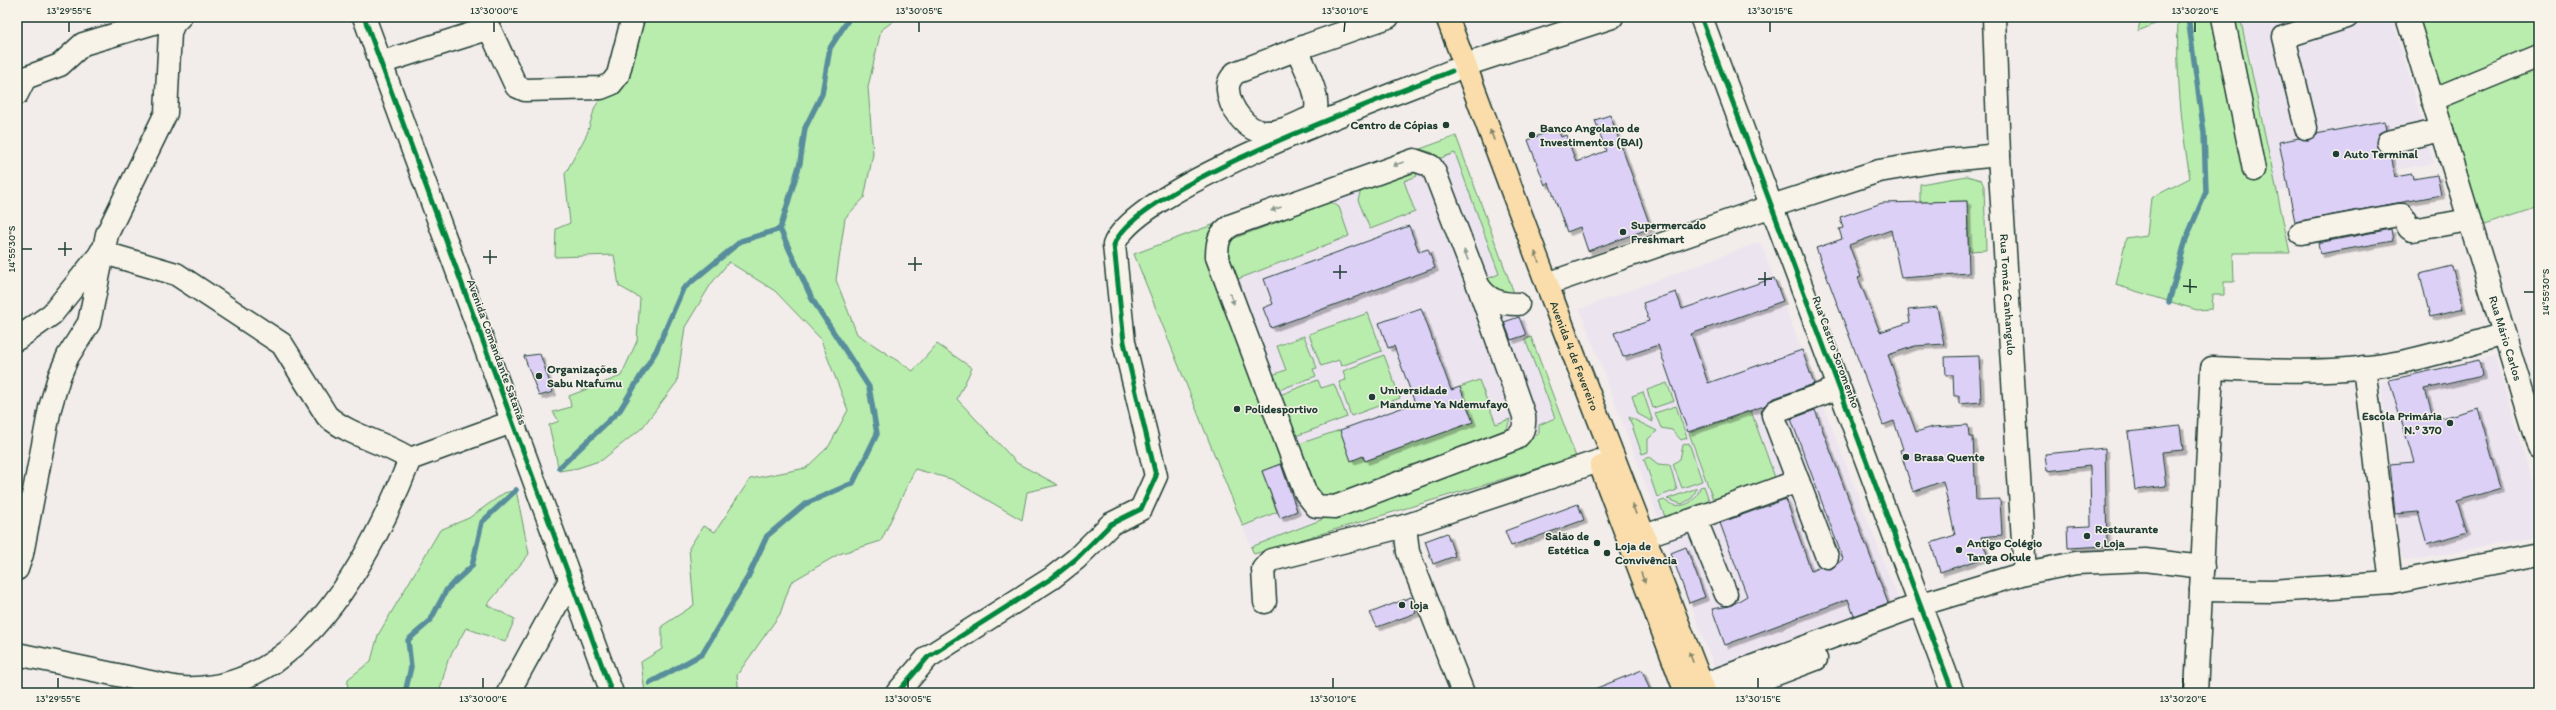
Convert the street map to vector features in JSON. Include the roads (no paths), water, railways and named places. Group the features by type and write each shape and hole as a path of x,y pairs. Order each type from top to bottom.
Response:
{"main road":[{"name":"Avenida 4 de Fevereiro","path":"1432,17 1459,68"},
{"name":"Avenida 4 de Fevereiro","path":"1447,17 1459,68 1534,295 1599,461 1698,690"},
{"name":"Avenida 4 de Fevereiro","path":"1534,295 1644,536 1698,690"}],"street":[{"path":"17,94 25,78 60,66 83,44 174,17"},
{"path":"17,569 22,554 50,408 68,356 89,322 101,252 117,211 164,119 168,101 170,32 174,23 180,17"},
{"name":"Avenida Comandante Satanás","path":"364,17 612,693"},
{"path":"380,63 484,30 490,30 516,86 525,90 601,88 611,84 618,75 633,17"},
{"path":"1297,49 1388,17"},
{"path":"897,693 928,657 1052,578 1076,558 1111,524 1141,509 1156,476 1124,342 1114,245 1120,234 1159,200 1210,172 1297,134 1459,68 1612,17"},
{"name":"Rua Castro Soromenho","path":"1702,17 1838,388 1953,693"},
{"name":"Rua Tomáz Canhangulo","path":"1994,17 1999,155 2025,573"},
{"path":"2223,17 2254,170"},
{"path":"2306,128 2284,37 2347,17"},
{"name":"Rua Mário Carlos","path":"2407,17 2538,444"},
{"path":"2432,100 2539,56"},
{"path":"2388,142 2442,130"},
{"path":"1478,285 1484,295 1494,301 1505,304 1534,295 1772,206 1879,172 1938,161 1999,155"},
{"path":"1414,160 1431,166 1435,173 1478,285 1524,416 1525,426 1521,434 1515,439 1335,507 1316,506 1305,492 1217,257 1218,238 1223,231 1232,225 1414,160"},
{"path":"2301,233 2398,214 2402,215 2409,228 2412,230 2470,224"},
{"path":"17,339 52,314 101,252"},
{"path":"101,252 176,274 282,344 327,416 337,424 393,448 410,459"},
{"path":"1494,331 1498,318 1534,295"},
{"path":"2196,693 2212,368 2266,370 2364,367 2407,360 2504,334"},
{"path":"2364,367 2391,583"},
{"path":"1827,557 1773,414 1776,411 1838,388"},
{"path":"17,654 182,688 214,686 244,679 268,665 304,636 328,612 377,536 410,459 512,422"},
{"path":"1265,602 1263,569 1271,560 1405,526 1599,461"},
{"path":"1644,536 1690,521 1798,481"},
{"path":"1690,521 1700,527 1726,594"},
{"path":"1405,526 1408,552 1463,693"},
{"path":"2201,590 2272,591 2391,583 2539,554"},
{"path":"1698,690 2025,573 2076,563 2130,561 2203,567"},
{"path":"508,693 570,580"},
{"path":"1726,693 1921,611"}],"waterway":[{"path":"650,683 702,654 748,577 767,536 805,504 853,483 877,434 869,387 812,299 780,229 800,163 805,128 822,94 830,48 850,17"},
{"path":"2169,302 2186,239 2206,192 2204,133 2188,17"},
{"path":"559,468 620,410 656,351 683,289 741,241 780,229"},
{"path":"405,693 411,667 408,640 430,621 447,589 472,566 482,522 516,490"}],"place":[{"name":"Centro de Cópias","path":"1446,125"},
{"name":"Banco Angolano de Investimentos (BAI)","path":"1532,135"},
{"name":"Auto Terminal","path":"2336,154"},
{"name":"Supermercado Freshmart","path":"1623,232"},
{"name":"Organizações Sabu Ntafumu","path":"539,376"},
{"name":"Universidade Mandume Ya Ndemufayo","path":"1372,397"},
{"name":"Polidesportivo","path":"1237,409"},
{"name":"Escola Primária N.º 370","path":"2450,423"},
{"name":"Brasa Quente","path":"1906,457"},
{"name":"Restaurante e Loja","path":"2087,536"},
{"name":"Salão de Estética","path":"1597,543"},
{"name":"Antigo Colégio Tanga Okule","path":"1959,550"},
{"name":"Loja de Convivência","path":"1607,553"},
{"name":"loja","path":"1402,605"}]}
